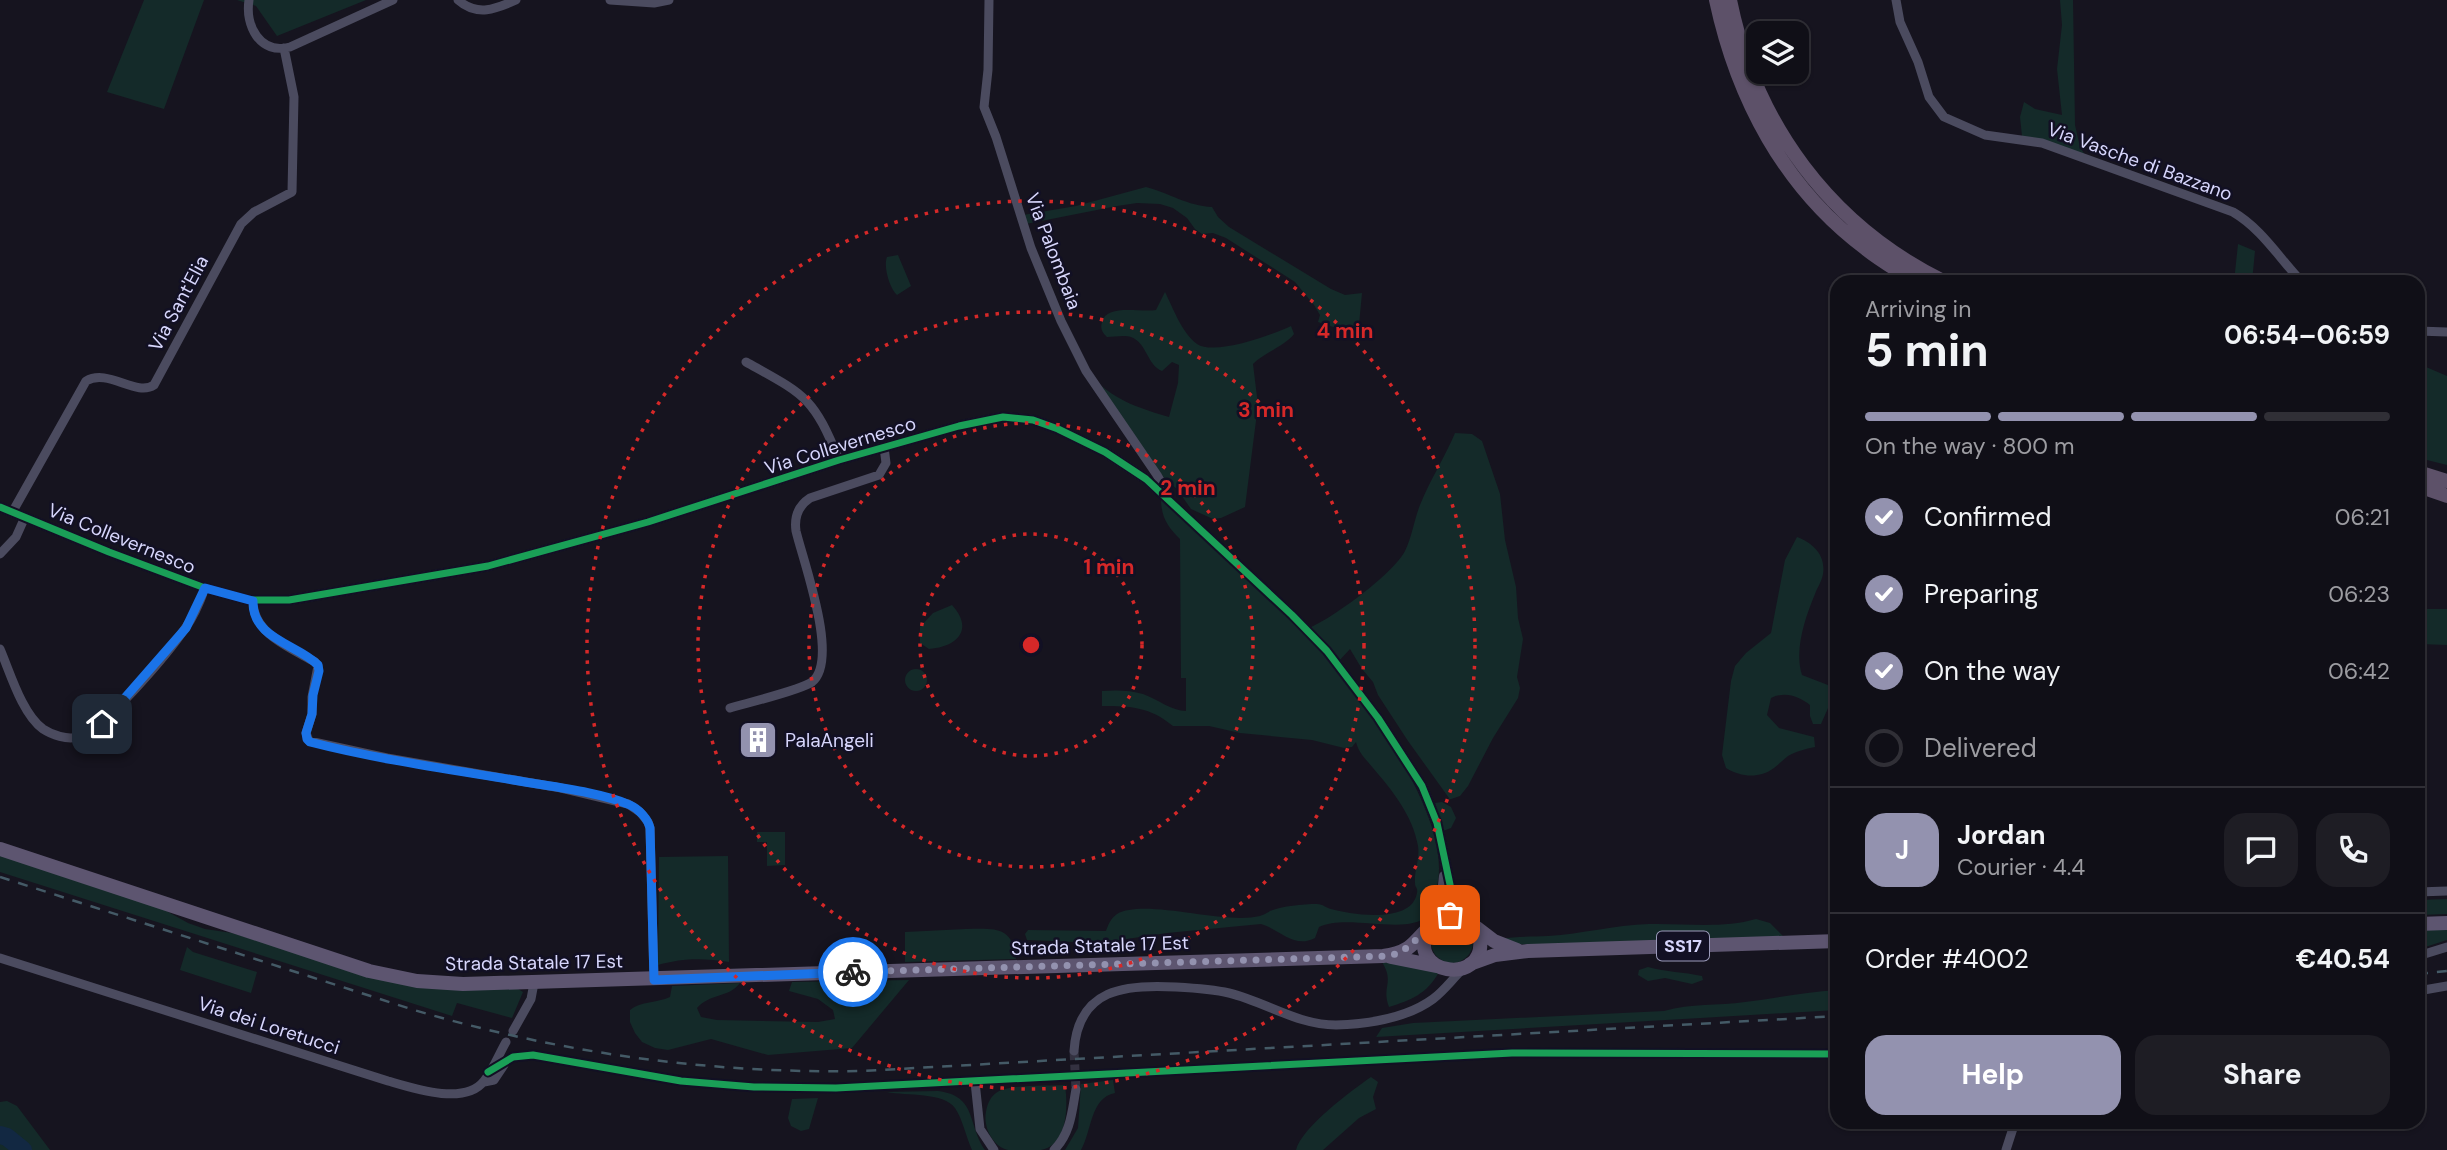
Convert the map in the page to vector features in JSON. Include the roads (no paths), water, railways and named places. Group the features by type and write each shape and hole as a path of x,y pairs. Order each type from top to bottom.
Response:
{"highway":[{"path":"1716,0 1743,91 1762,130 1816,204 1865,248 1905,275"},
{"path":"1730,0 1754,84 1791,150 1825,193 1869,234 1932,275"},
{"path":"2425,470 2447,474"},
{"path":"2425,472 2447,481"},
{"path":"2425,482 2447,488"},
{"path":"2425,488 2447,496"}],"main road":[{"name":"Strada Statale 17 Est","path":"0,849 378,973 439,984 654,980 1383,956 1414,960 1441,968"},
{"path":"1441,968 1432,962 1425,950 1424,940 1431,925 1450,915 1471,923 1479,935 1479,949 1467,966"},
{"name":"SS17","path":"1471,923 1499,944 1528,951"},
{"path":"2425,924 2447,923"},
{"name":"Strada Statale 17 Est","path":"1383,956 1406,950 1431,925"},
{"name":"SS17","path":"1441,968 1451,970 1495,955 1528,951 1830,941"}],"street":[{"path":"249,0 249,21 256,37 269,47 284,48 393,0"},
{"path":"458,0 471,9 482,11 496,9 516,0"},
{"path":"610,0 654,4 669,0"},
{"name":"Via Palombaia","path":"989,0 988,70 984,107 1025,231 1046,286 1086,371 1157,475 1161,482 1161,491"},
{"name":"Via Vasche di Bazzano","path":"1896,0 1900,22 1929,97 1944,117 1985,135 2042,143 2233,212 2264,237 2296,275"},
{"name":"Via Sant'Elia","path":"13,511 86,381 98,378 143,389 153,386 242,224 251,214 292,192 294,97 284,48"},
{"path":"2425,331 2447,332"},
{"path":"746,362 806,397 822,419 839,460"},
{"name":"Via Collevernesco","path":"0,506 109,552 205,588 253,601 309,598 474,569 648,522 884,447 979,421 1003,417 1023,418 1051,426 1115,458 1161,491 1310,633 1360,694 1422,786 1438,827 1455,901 1471,923"},
{"path":"730,708 805,685 817,676 822,659 822,638 796,531 797,513 810,498 879,475 886,466 884,447"},
{"path":"0,554 16,537 25,517"},
{"path":"0,649 26,709 37,724 58,736 79,737 109,717 179,637 195,612 205,588"},
{"path":"253,601 255,614 270,635 318,665 312,714 306,733 310,742 568,790 628,804 640,812 650,828 654,980"},
{"name":"Via Collevernesco","path":"1431,925 1442,899 1444,859"},
{"path":"2425,892 2447,891"},
{"path":"2425,954 2447,947"},
{"name":"Via dei Loretucci","path":"0,958 416,1088 456,1093 470,1090 486,1077"},
{"path":"1074,1051 1078,1030 1092,1007 1111,992 1130,986 1170,986 1220,991 1250,999 1293,1018 1331,1025 1392,1017 1421,1006 1440,993 1467,966"},
{"path":"1440,993 1446,977 1441,968"},
{"path":"513,1031 531,999 534,983"},
{"path":"2425,990 2447,986"},
{"path":"506,1042 486,1077 494,1080 513,1057 533,1055 627,1073 728,1085 849,1088 1531,1052 1830,1054"},
{"path":"975,1082 980,1129 994,1150"},
{"path":"1054,1150 1066,1136 1076,1089"},
{"path":"2006,1150 2013,1129"}],"waterway":[{"path":"0,1135 7,1137 23,1150"}],"tunnel":[{"path":"1074,1051 1076,1089"}],"railway":[{"path":"0,877 414,1010 469,1025 636,1058 749,1069 863,1071 1830,1016"},
{"path":"2425,973 2447,971"}],"place":[{"name":"PalaAngeli","path":"758,740"}]}
